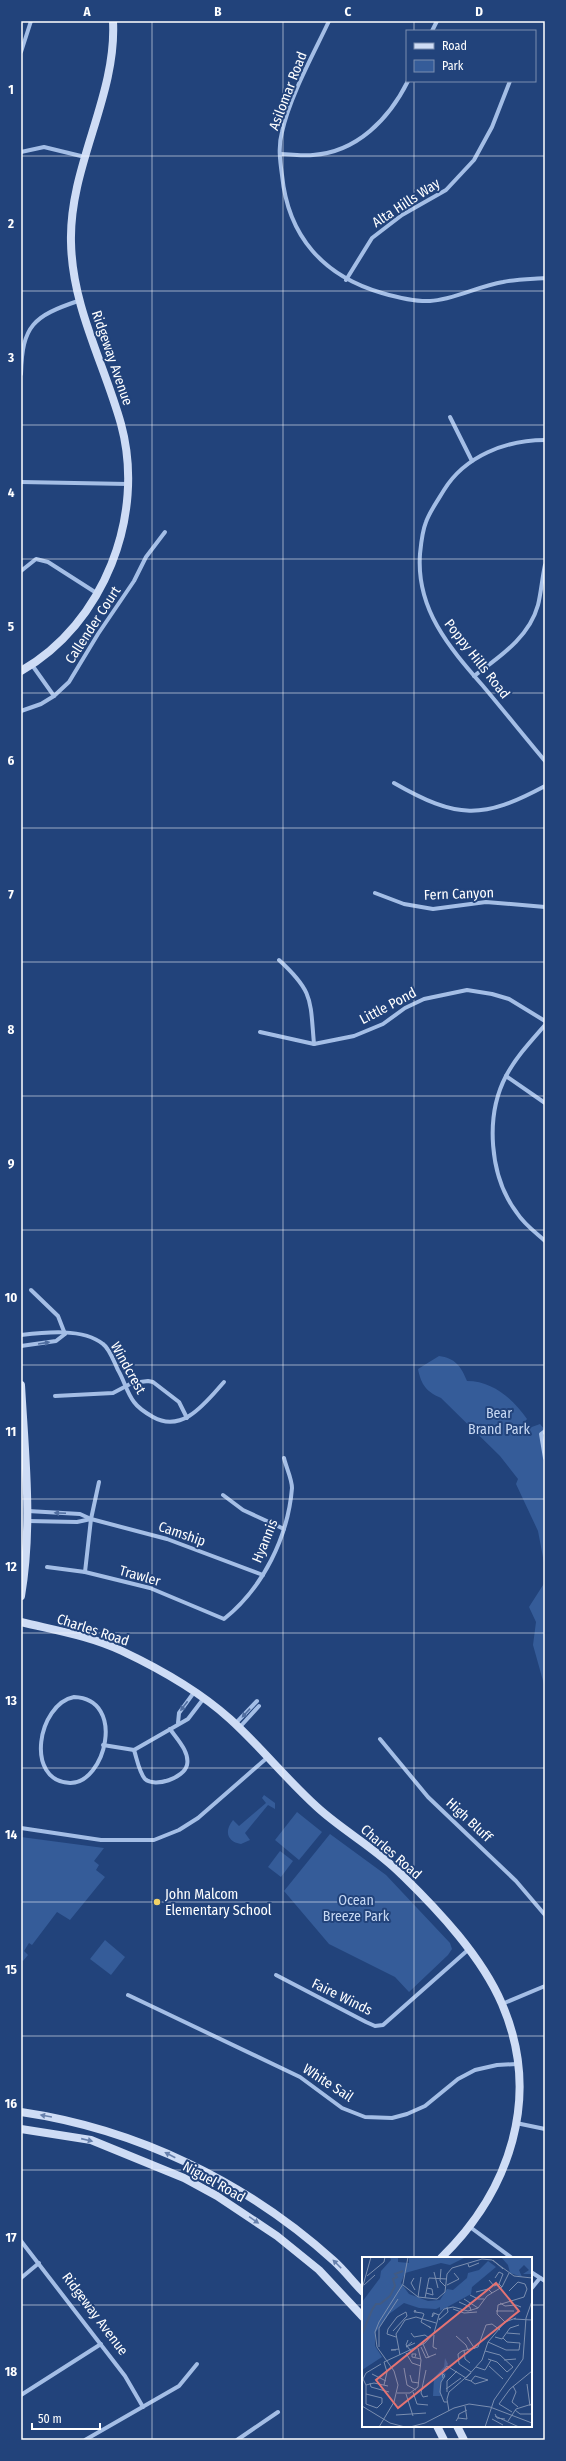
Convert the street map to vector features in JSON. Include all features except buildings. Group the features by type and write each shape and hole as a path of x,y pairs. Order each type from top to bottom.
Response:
{"street":[{"path":"21,52 31,21"},
{"name":"Ridgeway Avenue","path":"21,672 32,665 67,634 98,595 116,554 126,505 128,484 127,454 121,424 78,301 71,240 74,205 107,77 114,40 113,21"},
{"name":"Asilomar Road","path":"329,21 281,133 280,154 287,204 297,227 315,256 346,280 392,296 430,301 503,282 545,278"},
{"path":"432,30 437,21"},
{"path":"280,154 314,155 350,146 381,123 407,82"},
{"name":"Alta Hills Way","path":"346,280 372,238 402,215 446,190 474,160 492,127 510,82"},
{"path":"21,152 44,147 86,157"},
{"path":"21,374 23,346 36,321 48,311 78,301"},
{"path":"450,417 472,461"},
{"name":"Poppy Hills Road","path":"545,440 511,444 496,448 472,461 448,484 425,523 419,565 421,584 430,613 443,637 545,761"},
{"path":"21,482 128,484"},
{"name":"Callender Court","path":"21,711 41,704 54,696 70,682 146,557 165,532"},
{"path":"21,571 36,558 48,562 98,595"},
{"path":"474,676 512,647 526,630 538,606 545,565"},
{"path":"32,665 54,696"},
{"path":"394,784 415,796 444,807 466,811 488,810 508,805 545,786"},
{"name":"Fern Canyon","path":"375,894 404,904 434,909 486,902 545,907"},
{"path":"279,960 306,989 310,1003 314,1044"},
{"name":"Little Pond","path":"260,1032 285,1039 314,1044 354,1036 383,1024 404,1008 424,999 467,990 492,994 509,999 545,1021"},
{"path":"545,1025 523,1050 506,1076 495,1104 493,1130 496,1162 503,1188 517,1213 545,1240"},
{"path":"506,1076 545,1103"},
{"path":"31,1290 58,1316 65,1334"},
{"name":"Windcrest","path":"21,1335 55,1332 65,1334 83,1334 105,1345 135,1403 156,1419 170,1423 176,1423 187,1418 204,1404 224,1382"},
{"name":"Windcrest","path":"21,1346 56,1341 65,1334"},
{"path":"54,1396 79,1393 113,1393 141,1380 154,1382 179,1402 187,1418"},
{"path":"21,1385 28,1512 27,1561 21,1596"},
{"path":"543,1432 545,1458"},
{"name":"Hyannis","path":"224,1619 238,1608 263,1575 284,1529 292,1486 284,1458"},
{"path":"85,1572 91,1519 99,1482"},
{"path":"223,1495 243,1510 284,1529"},
{"name":"Camship","path":"28,1512 80,1514 91,1519 167,1539 263,1575"},
{"name":"Camship","path":"28,1521 77,1522 91,1519"},
{"name":"Trawler","path":"47,1567 85,1572 150,1588 224,1619"},
{"name":"Charles Road","path":"21,1622 96,1641 121,1651 195,1691 237,1726 317,1807 401,1874 469,1948 502,2004 513,2038 518,2064 520,2097 510,2152 503,2171 481,2213 442,2257"},
{"path":"178,1723 179,1713 195,1691"},
{"path":"74,1696 92,1702 105,1716 106,1728 103,1746 93,1771 83,1780 71,1783 58,1780 48,1773 40,1752 45,1727 50,1715 66,1698 74,1696"},
{"path":"103,1746 134,1750 178,1723 188,1719 204,1698"},
{"path":"237,1726 257,1701"},
{"path":"237,1726 259,1706"},
{"path":"134,1750 144,1778 152,1783 160,1784 183,1772 187,1766 187,1757 170,1729"},
{"name":"High Bluff","path":"380,1739 428,1797 516,1881 545,1915"},
{"path":"21,1828 100,1840 154,1840 179,1830 198,1818 268,1757"},
{"name":"Faire Winds","path":"276,1975 366,2022 375,2026 383,2025 469,1948"},
{"path":"502,2004 545,1986"},
{"name":"White Sail","path":"128,1995 300,2077 342,2108 365,2117 392,2118 407,2114 425,2106 458,2079 475,2070 498,2065 518,2064"},
{"name":"Niguel Road","path":"21,2112 77,2122 136,2140 233,2187 301,2233 336,2262 362,2291"},
{"path":"516,2123 545,2129"},
{"name":"Niguel Road","path":"21,2129 91,2140 191,2181 217,2196 277,2236 319,2270 362,2316"},
{"path":"470,2227 511,2257"},
{"name":"Ridgeway Avenue","path":"21,2241 125,2376 143,2407"},
{"path":"21,2278 39,2263"},
{"path":"532,2273 545,2281"},
{"path":"532,2288 540,2278"},
{"path":"21,2395 101,2344"},
{"path":"85,2440 179,2386 197,2364"},
{"path":"236,2440 278,2412"},
{"path":"438,2427 444,2440"},
{"path":"458,2427 464,2440"}],"green space":[{"name":"Bear Brand Park","path":"439,1356 445,1357 457,1364 467,1381 485,1384 502,1392 527,1419 523,1424 529,1428 540,1424 545,1430 545,1568 538,1531 516,1484 518,1479 500,1456 441,1398 428,1390 423,1384 418,1369"},
{"path":"545,1582 545,1688 533,1645 536,1622 529,1607"},
{"path":"264,1795 275,1803 275,1809 268,1805 245,1833 250,1840 241,1844 236,1843 228,1835 228,1828 230,1824 233,1820 239,1826 266,1803 262,1798"},
{"path":"297,1812 322,1832 299,1860 275,1840"},
{"name":"Ocean Breeze Park","path":"330,1834 386,1875 450,1943 452,1949 448,1955 409,1992 395,1977 329,1944 284,1891"},
{"path":"21,1837 104,1848 94,1861 99,1865 96,1870 105,1877 70,1920 57,1912 32,1945 29,1943 24,1951 28,1955 23,1961 21,1960"},
{"path":"280,1851 293,1861 281,1877 268,1867"},
{"path":"105,1940 125,1957 111,1975 90,1959"}],"place":[{"name":"John Malcom Elementary School","path":"157,1902"}]}
